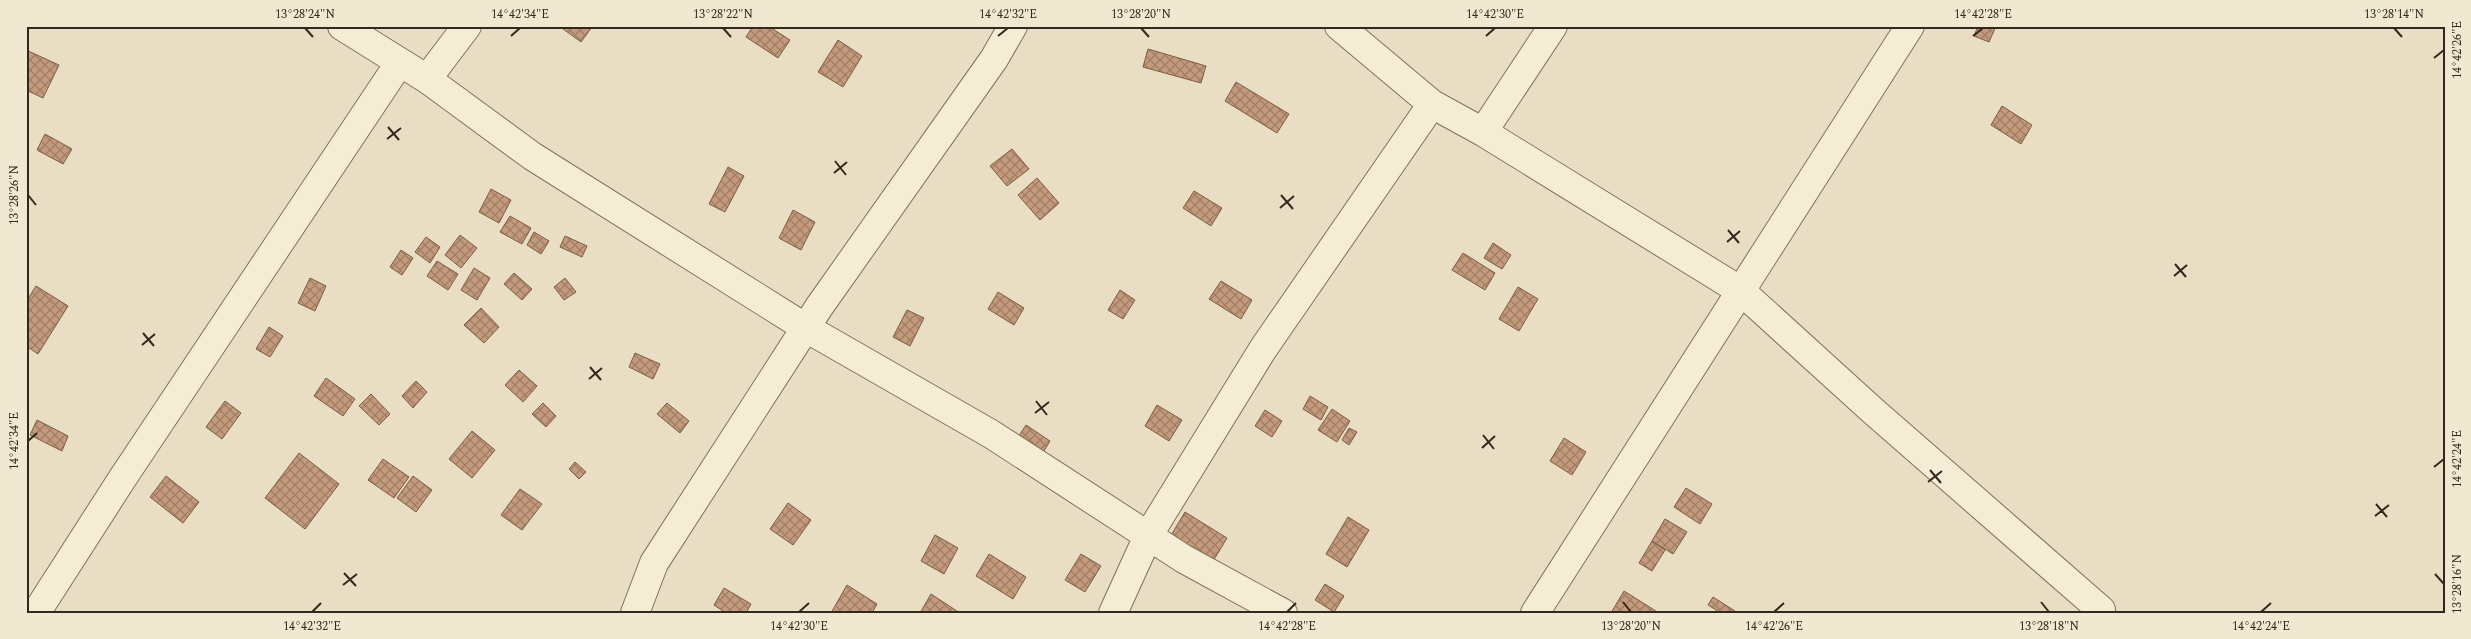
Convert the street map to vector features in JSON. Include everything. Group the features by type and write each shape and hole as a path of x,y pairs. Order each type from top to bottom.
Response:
{"street":[{"path":"342,26 427,79 532,156 806,328 991,434 1184,559 1284,613"},
{"path":"427,79 467,26"},
{"path":"635,613 654,563 806,328 994,59 1013,26"},
{"path":"1339,26 1432,104 1483,132 1742,292 1872,410 2101,610"},
{"path":"1483,132 1553,26"},
{"path":"1535,613 1742,292 1910,26"},
{"path":"36,613 127,471 400,62"},
{"path":"1113,613 1148,536 1263,349 1432,104"}],"building":[{"path":"559,26 591,26 592,27 581,42"},
{"path":"753,26 768,26 790,40 778,58 746,37"},
{"path":"1978,26 1996,26 1989,42 1974,36"},
{"path":"838,40 862,56 843,87 818,72"},
{"path":"1148,49 1206,66 1201,83 1143,67"},
{"path":"26,50 59,65 43,98 26,90"},
{"path":"1236,82 1289,114 1277,133 1225,101"},
{"path":"2002,106 2032,125 2021,144 1991,125"},
{"path":"45,134 72,149 63,164 37,150"},
{"path":"1012,149 1029,169 1007,186 990,166"},
{"path":"728,167 744,176 725,212 709,204"},
{"path":"1037,178 1059,203 1040,220 1018,195"},
{"path":"491,189 511,200 499,223 479,212"},
{"path":"1194,191 1222,208 1211,226 1183,208"},
{"path":"793,210 815,222 801,250 779,238"},
{"path":"510,216 531,228 522,244 500,232"},
{"path":"534,232 549,241 541,254 527,245"},
{"path":"460,235 477,248 461,268 445,255"},
{"path":"565,236 587,246 582,257 560,247"},
{"path":"426,237 440,247 430,263 415,252"},
{"path":"1493,243 1511,255 1502,269 1484,258"},
{"path":"401,250 413,258 402,275 390,267"},
{"path":"1463,253 1495,273 1485,290 1452,270"},
{"path":"437,261 458,274 448,290 427,276"},
{"path":"474,268 490,278 477,300 461,290"},
{"path":"514,273 532,289 522,300 504,284"},
{"path":"310,278 326,286 315,311 298,303"},
{"path":"565,278 576,292 564,300 554,287"},
{"path":"1221,281 1252,300 1241,319 1209,299"},
{"path":"36,286 68,306 38,354 26,346 26,302"},
{"path":"1518,287 1538,299 1519,331 1499,319"},
{"path":"1120,290 1135,300 1123,319 1108,310"},
{"path":"998,292 1024,308 1014,325 988,309"},
{"path":"481,308 499,327 484,343 464,325"},
{"path":"907,310 924,318 910,346 893,337"},
{"path":"269,327 283,336 270,357 256,349"},
{"path":"635,353 660,364 653,379 629,367"},
{"path":"519,370 537,386 523,402 505,385"},
{"path":"326,378 355,399 343,416 314,396"},
{"path":"416,381 427,392 413,408 402,396"},
{"path":"371,394 390,414 379,425 359,406"},
{"path":"1310,396 1328,407 1321,420 1303,409"},
{"path":"225,401 241,413 222,439 206,427"},
{"path":"543,403 556,416 546,427 532,414"},
{"path":"667,403 689,421 680,433 657,414"},
{"path":"1157,405 1182,420 1169,441 1145,426"},
{"path":"1332,409 1350,421 1337,442 1318,430"},
{"path":"1265,410 1282,421 1272,437 1255,426"},
{"path":"37,420 68,436 62,451 30,435"},
{"path":"1026,425 1050,441 1041,456 1016,440"},
{"path":"1349,428 1357,432 1349,445 1342,440"},
{"path":"472,431 495,450 472,478 449,459"},
{"path":"1564,438 1586,452 1572,475 1550,461"},
{"path":"299,453 339,484 305,529 265,498"},
{"path":"383,459 409,477 394,498 368,480"},
{"path":"575,462 586,472 579,479 569,469"},
{"path":"166,476 199,502 183,523 150,497"},
{"path":"413,476 432,490 416,512 397,498"},
{"path":"1686,488 1712,504 1700,524 1674,507"},
{"path":"520,489 542,504 522,530 501,515"},
{"path":"788,503 811,520 793,545 770,529"},
{"path":"1185,512 1227,538 1209,568 1167,542"},
{"path":"1348,517 1369,530 1347,567 1326,554"},
{"path":"1665,519 1687,532 1673,554 1652,541"},
{"path":"935,535 958,548 944,574 921,561"},
{"path":"1652,541 1665,550 1652,571 1639,563"},
{"path":"989,554 1026,577 1013,599 976,576"},
{"path":"1081,554 1101,566 1085,592 1065,580"},
{"path":"1325,584 1344,596 1334,612 1315,600"},
{"path":"847,585 877,604 872,613 831,613"},
{"path":"724,588 751,604 746,613 726,613 714,605"},
{"path":"1624,591 1659,613 1611,613"},
{"path":"931,594 960,613 920,613"},
{"path":"1713,597 1735,611 1734,613 1721,613 1708,605"}]}
